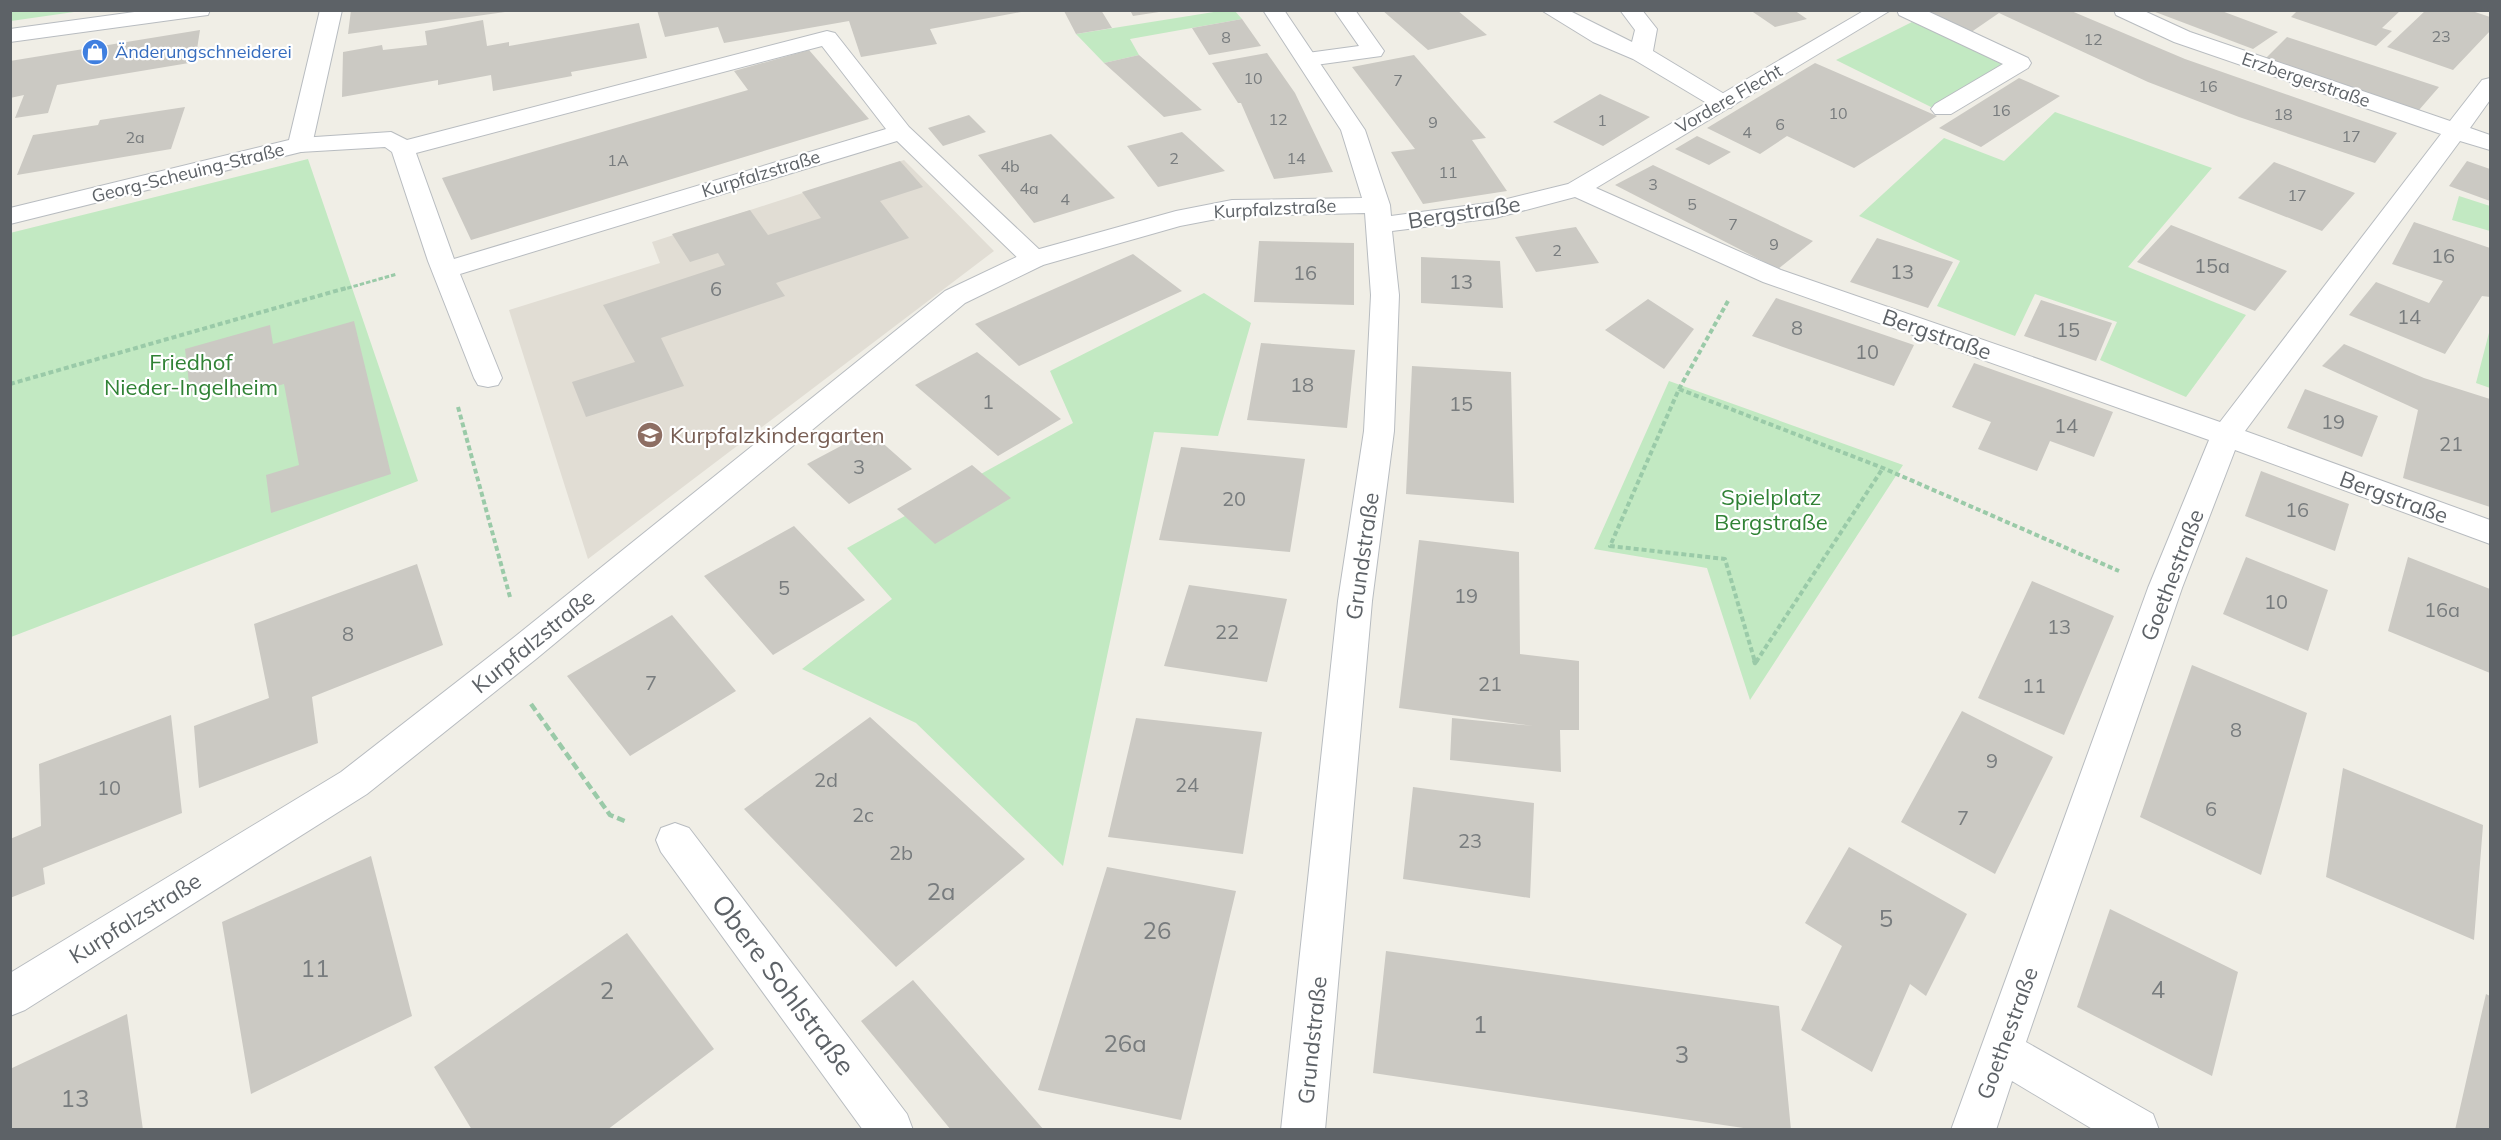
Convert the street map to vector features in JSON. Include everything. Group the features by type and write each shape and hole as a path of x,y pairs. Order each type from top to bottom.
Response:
{"street":[{"path":"10,36 150,14 200,10"},
{"name":"Georg-Scheuing-Straße","path":"10,216 300,146 331,10"},
{"name":"Grundstraße","path":"1273,10 1308,59 1353,130 1379,215 1385,295 1379,431 1355,601 1303,1130"},
{"path":"1308,59 1373,51 1344,10"},
{"path":"1551,10 1600,37 1641,54 1723,103"},
{"path":"1630,10 1646,29 1641,54"},
{"name":"Vordere Flecht","path":"1577,189 1881,10"},
{"path":"1906,10 2020,63 1943,109"},
{"name":"Erzbergerstraße","path":"2124,10 2181,37 2490,143"},
{"path":"403,149 827,38 901,132 1034,259"},
{"name":"Goethestraße","path":"1972,1130 2165,588 2226,435 2490,85"},
{"name":"Kurpfalzstraße","path":"444,265 901,132"},
{"path":"300,146 391,139 403,149 444,265 488,378"},
{"name":"Bergstraße","path":"1379,215 1495,210 1577,189 1748,266 2226,435 2490,532"},
{"name":"Kurpfalzstraße","path":"10,996 354,783 534,642 955,297 1034,259 1125,232 1232,208 1379,215"},
{"name":"Obere Sohlstraße","path":"675,840 891,1130"},
{"path":"2001,1051 2136,1130"}],"path":[{"path":"10,384 444,265"},
{"path":"1748,266 1679,389 1610,546 1725,559 1755,663 1883,468"},
{"path":"1679,389 1883,468 2165,588"}],"shaded area":[{"name":"Kurpfalzkindergarten","path":"904,160 994,251 588,559 509,310 660,263 652,242"}],"green space":[{"path":"11,10 81,10 81,11 11,21"},
{"path":"1220,11 1235,11 1242,19 1130,39 1139,55 1104,63 1076,34"},
{"path":"1912,22 2009,64 1933,108 1836,60"},
{"path":"2055,112 2212,168 2128,267 2246,315 2186,397 2100,360 2117,322 2035,294 2015,336 1937,306 1960,261 1859,216 1944,138 2004,161"},
{"name":"Friedhof Nieder-Ingelheim","path":"308,159 418,481 11,637 10,233"},
{"path":"2459,196 2490,206 2490,231 2452,220"},
{"path":"1204,293 1251,323 1218,436 1154,432 1063,866 916,723 802,669 892,599 847,548 1073,423 1050,371"},
{"path":"2490,329 2490,388 2476,383"},
{"name":"Spielplatz Bergstraße","path":"1669,381 1903,465 1750,700 1707,568 1594,549"}],"building":[{"path":"351,10 505,10 505,12 348,34"},
{"path":"657,10 1020,10 1021,12 930,29 937,44 861,57 849,21 724,43 718,27 665,37"},
{"path":"1101,10 1112,28 1076,34 1064,11"},
{"path":"1130,10 1159,10 1159,12 1133,16"},
{"path":"1382,10 1457,10 1487,35 1428,50"},
{"path":"1750,10 1794,10 1807,19 1775,27"},
{"path":"1922,10 2069,10 2185,59 2397,133 2375,163 2239,117 2148,82 1999,13 1967,35"},
{"path":"2150,10 2219,10 2278,32 2253,49"},
{"path":"2298,10 2401,10 2382,28 2392,31 2376,46 2291,17"},
{"path":"2426,10 2469,10 2490,17 2490,31 2453,70 2387,47"},
{"path":"1242,19 1261,46 1209,55 1192,28"},
{"path":"483,20 487,46 509,42 509,46 639,23 647,58 571,72 572,76 493,91 491,75 438,85 438,80 342,97 343,52 382,45 383,50 427,45 425,31"},
{"path":"200,30 195,62 57,85 48,113 15,118 24,95 10,98 10,61"},
{"path":"2287,37 2439,87 2419,110 2266,58"},
{"path":"809,50 869,119 471,240 442,178 748,90 734,71"},
{"path":"1267,53 1295,93 1333,172 1274,179 1241,103 1238,103 1212,63"},
{"path":"1139,55 1202,110 1164,117 1104,63"},
{"path":"1414,55 1486,138 1472,140 1507,191 1423,204 1391,152 1415,149 1352,67"},
{"path":"1815,63 1937,116 1854,168 1787,136 1760,154 1707,128"},
{"path":"2019,78 2060,96 1981,147 1939,128"},
{"path":"1600,94 1650,117 1603,146 1553,122"},
{"path":"185,107 171,149 17,175 33,135 98,125 100,120"},
{"path":"969,115 986,132 943,146 928,128"},
{"path":"1182,132 1225,171 1158,187 1127,146"},
{"path":"1051,134 1115,198 1034,223 978,155"},
{"path":"1697,136 1731,152 1709,165 1675,149"},
{"path":"900,161 923,187 880,201 909,238 776,283 785,296 661,338 684,386 586,417 572,382 635,362 603,305 725,265 718,253 690,262 672,234 750,210 768,235 821,218 802,192"},
{"path":"2467,161 2490,169 2490,201 2449,186"},
{"path":"2274,162 2355,193 2322,231 2238,198"},
{"path":"1653,165 1813,241 1778,269 1615,185"},
{"path":"2414,222 2490,248 2490,297 2482,296 2445,354 2349,315 2376,282 2429,303 2443,281 2392,264"},
{"path":"2171,225 2287,271 2255,311 2137,262"},
{"path":"1576,227 1599,263 1536,272 1515,237"},
{"path":"1877,238 1953,262 1928,308 1850,282"},
{"path":"1259,241 1354,243 1354,305 1254,302"},
{"path":"1133,254 1182,291 1019,366 975,324"},
{"path":"1421,257 1500,261 1503,308 1421,303"},
{"path":"1776,298 1914,345 1894,386 1752,336"},
{"path":"1648,299 1694,329 1664,369 1605,330"},
{"path":"2041,300 2112,323 2096,361 2024,336"},
{"path":"354,321 391,474 271,513 266,475 299,465 284,384 235,398 232,380 190,392 185,349 270,325 273,344"},
{"path":"1261,343 1355,350 1347,428 1247,420"},
{"path":"2344,344 2424,378 2490,399 2490,507 2403,478 2418,410 2322,366"},
{"path":"977,352 1061,419 998,456 915,385"},
{"path":"1974,363 2113,412 2094,457 2050,441 2037,471 1978,449 1991,422 1952,407"},
{"path":"1412,366 1511,372 1514,503 1406,494"},
{"path":"2305,389 2378,416 2362,457 2287,428"},
{"path":"869,431 912,469 849,504 807,464"},
{"path":"1181,447 1305,459 1290,552 1159,540"},
{"path":"972,465 1011,498 935,544 897,509"},
{"path":"2261,471 2349,504 2335,551 2245,516"},
{"path":"794,526 865,600 773,655 704,576"},
{"path":"1419,540 1519,552 1520,654 1579,661 1579,730 1560,730 1561,772 1450,760 1452,718 1534,726 1399,708"},
{"path":"2246,557 2328,590 2308,651 2223,614"},
{"path":"2408,557 2490,589 2490,673 2388,631"},
{"path":"417,564 443,645 312,697 318,743 199,788 194,726 269,698 254,624"},
{"path":"2032,581 2114,616 2064,735 1978,698"},
{"path":"1189,585 1287,599 1267,682 1164,666"},
{"path":"672,615 736,691 630,756 567,676"},
{"path":"2192,665 2307,713 2261,875 2140,817"},
{"path":"1962,711 2053,757 1995,874 1901,822"},
{"path":"171,715 182,813 43,868 45,884 10,898 10,839 41,826 39,764"},
{"path":"870,717 1025,859 896,967 744,809"},
{"path":"1136,718 1262,732 1243,854 1108,837"},
{"path":"2343,768 2483,825 2474,940 2326,877"},
{"path":"1413,787 1534,803 1530,898 1403,879"},
{"path":"1849,847 1967,914 1926,996 1910,984 1872,1072 1801,1030 1842,946 1805,923"},
{"path":"371,856 412,1016 251,1094 222,922"},
{"path":"1107,867 1236,891 1181,1120 1038,1090"},
{"path":"2110,909 2238,972 2212,1076 2077,1007"},
{"path":"627,933 714,1049 607,1130 472,1130 434,1067"},
{"path":"1386,951 1779,1006 1791,1130 1757,1130 1373,1073"},
{"path":"913,980 1044,1130 951,1130 861,1021"},
{"path":"2486,994 2490,996 2490,1130 2455,1130"},
{"path":"127,1014 143,1130 10,1130 10,1069"}],"place":[{"name":"Änderungschneiderei","path":"95,52"},
{"name":"Kurpfalzkindergarten","path":"650,435"}]}
